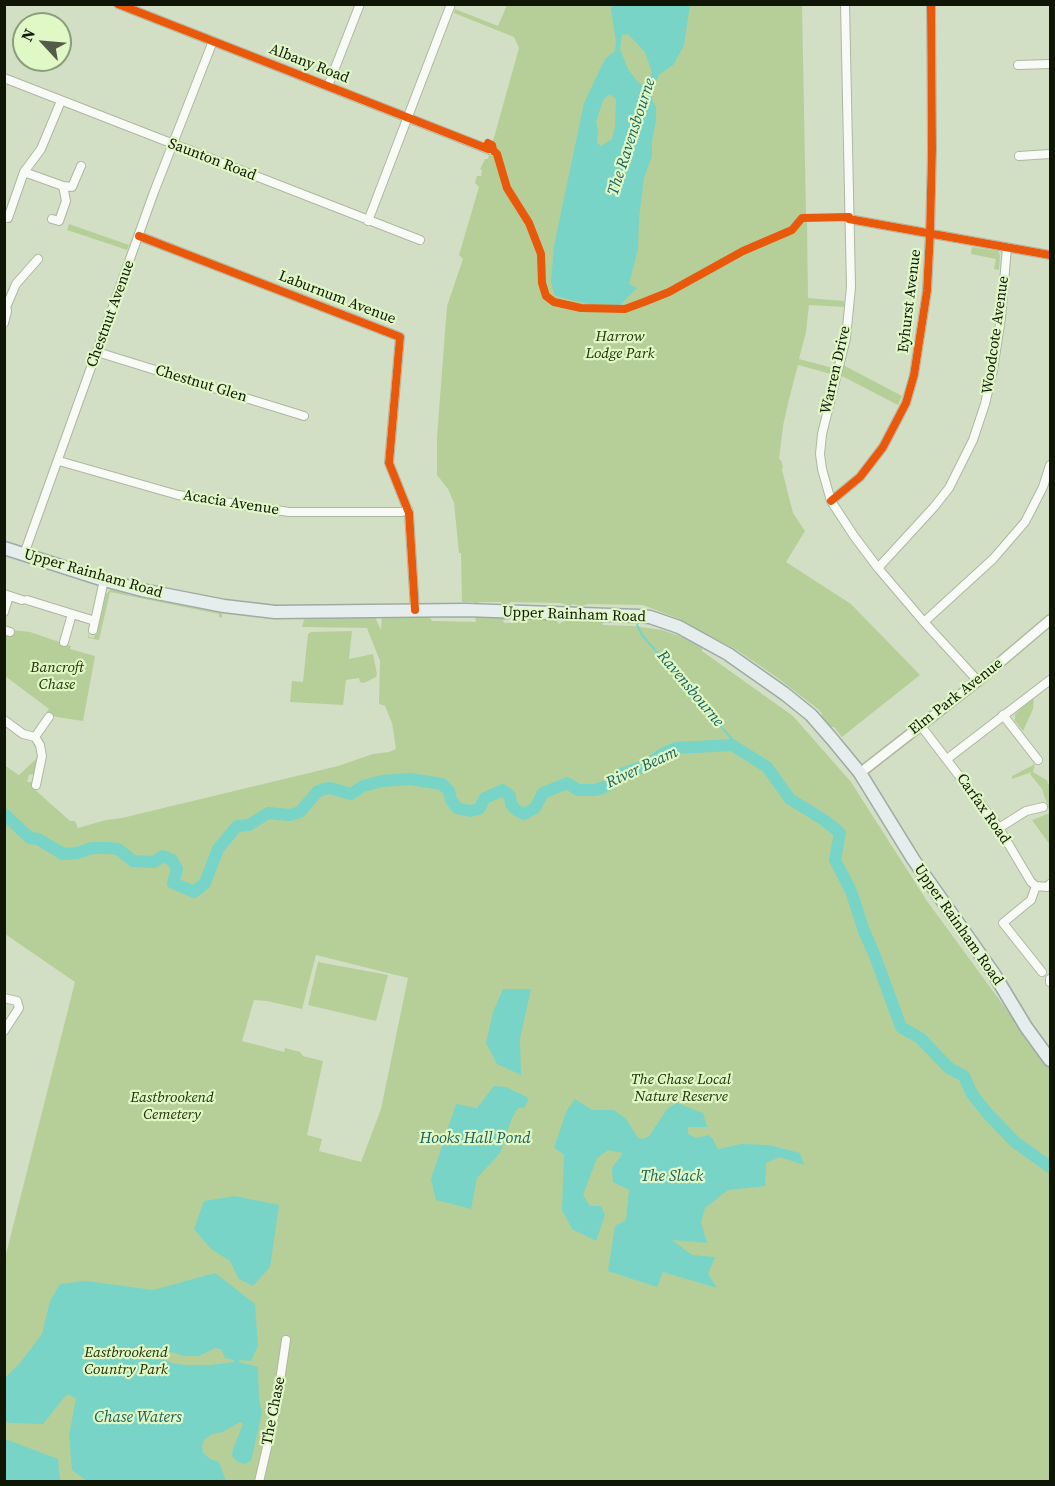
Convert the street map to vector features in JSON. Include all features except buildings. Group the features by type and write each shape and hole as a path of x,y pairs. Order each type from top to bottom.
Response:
{"main road":[{"name":"Upper Rainham Road","path":"4,548 104,580 224,606 275,612 415,610 638,616 650,617 670,624 707,641 785,694 811,716 860,773 913,859 994,974 1026,1027 1050,1060"}],"street":[{"name":"Albany Road","path":"118,4 490,150"},
{"path":"142,14 146,4"},
{"path":"328,86 360,4"},
{"path":"368,221 451,4"},
{"name":"Warren Drive","path":"845,4 851,287 846,338 825,420 820,454 822,469 831,501 854,536 924,622 978,681"},
{"name":"Eyhurst Avenue","path":"831,501 860,477 883,447 906,403 921,339 927,291 930,232 931,4"},
{"name":"Chestnut Avenue","path":"24,554 138,236 213,41"},
{"path":"1018,65 1050,64"},
{"name":"Saunton Road","path":"4,78 420,240"},
{"path":"4,217 8,218 24,172 41,149 61,100"},
{"path":"1019,156 1050,154"},
{"path":"24,172 72,187 81,166"},
{"path":"52,219 59,221 66,201 63,186"},
{"path":"849,219 1050,255"},
{"name":"Laburnum Avenue","path":"138,236 400,338 389,463 408,509 415,610"},
{"name":"Woodcote Avenue","path":"878,568 949,488 973,440 986,404 995,360 1007,247"},
{"path":"4,323 6,303 16,284 38,259"},
{"path":"4,289 16,284"},
{"name":"Chestnut Glen","path":"97,352 304,416"},
{"name":"Acacia Avenue","path":"58,460 178,495 289,512 402,512 408,509"},
{"path":"924,622 993,559 1025,522 1043,487 1050,465"},
{"path":"93,630 104,580"},
{"path":"4,612 7,595 95,621"},
{"path":"64,642 72,614"},
{"name":"Elm Park Avenue","path":"860,773 978,681 1050,621"},
{"path":"947,759 1050,680"},
{"path":"1003,715 1038,760"},
{"path":"35,737 49,717"},
{"path":"4,720 23,734 35,737 40,746 42,756 36,785"},
{"name":"Carfax Road","path":"921,726 999,828 1025,874 1036,886"},
{"path":"999,828 1026,811 1043,807"},
{"path":"1042,972 1003,923 1031,900 1036,886 1049,886"},
{"path":"4,998 17,1001 19,1008 4,1031"},
{"name":"The Chase","path":"259,1482 276,1408 286,1340"}],"green space":[{"name":"Harrow Lodge Park","path":"507,5 802,5 806,214 843,214 843,220 807,221 808,298 844,301 844,307 809,305 806,332 799,359 833,368 831,374 798,365 789,399 779,459 783,467 793,513 805,531 786,562 851,604 920,675 842,737 834,727 821,721 822,714 818,709 737,650 679,619 643,605 588,604 582,606 572,604 571,606 560,603 479,602 478,604 462,602 461,553 459,553 454,503 448,489 437,475 437,437 447,306 463,259 459,255 479,187 475,183 477,176 481,176 482,170 480,169 485,159 488,159 519,48 514,37 454,13 455,9 498,26"},
{"path":"69,224 129,245 127,250 67,230"},
{"path":"972,247 998,251 999,270 994,269 996,259 971,254"},
{"path":"843,365 902,396 898,405 840,375"},
{"path":"111,589 130,595 222,612 222,618 219,614 110,592 99,640 88,638 89,632 89,637 94,638 97,634 106,594"},
{"path":"382,613 393,617 428,614 432,621 476,622 475,617 488,614 510,617 509,620 503,620 504,623 513,623 511,615 535,619 555,617 559,624 566,620 591,620 603,621 603,625 662,630 685,638 702,648 702,651 793,716 851,782 927,901 1050,1069 1050,1481 5,1481 5,1258 75,982 5,934 4,765 19,775 38,757 35,774 29,775 27,782 32,782 33,788 70,821 75,821 78,828 338,766 373,754 389,752 396,749 392,723 385,706 379,704 380,661 367,628 302,627 305,617 375,617 381,630","holes":["316,955 408,978 381,1109 361,1162 319,1151 322,1139 307,1135 323,1061 285,1048 284,1052 242,1041 254,1000 302,1009"]},
{"name":"Bancroft Chase","path":"12,630 30,632 71,646 70,649 95,656 83,721 50,716 46,713 49,709 5,676 4,633"},
{"path":"352,631 349,659 373,654 376,677 364,683 360,682 359,678 346,680 343,705 290,702 292,681 303,682 308,634"},
{"path":"1034,697 1033,709 1023,731 1015,721 1015,714"},
{"path":"1035,764 1033,772 1048,781 1050,785 1050,813 1042,789 1030,774 1032,772 1012,779 1012,776"},
{"path":"1050,813 1050,845 1032,820"},
{"path":"318,962 388,975 376,1021 308,1005"}],"water":[{"name":"The Ravensbourne","path":"612,5 690,5 684,45 674,64 659,75 653,88 652,100 656,107 656,121 652,156 644,178 638,249 629,284 637,288 620,305 588,304 555,296 551,282 554,246 584,103 605,59 615,51 616,42","holes":["628,34 645,52 652,73 643,86 628,69 620,49 622,35","610,94 616,99 615,126 612,139 601,146 597,143 596,122 603,100"]},
{"path":"503,989 531,989 520,1039 521,1075 497,1064 486,1043 493,1012"},
{"name":"Hooks Hall Pond","path":"494,1086 506,1087 527,1097 528,1101 524,1108 518,1108 512,1118 500,1153 477,1178 471,1209 436,1200 431,1179 456,1104 477,1108"},
{"name":"The Slack","path":"575,1099 592,1110 614,1110 626,1119 638,1138 644,1139 649,1136 668,1108 677,1103 703,1113 707,1127 688,1127 688,1134 696,1138 708,1135 718,1149 741,1144 769,1145 800,1153 804,1165 780,1157 766,1163 765,1186 728,1190 705,1208 701,1222 707,1243 672,1240 692,1255 715,1257 708,1274 717,1288 663,1272 657,1287 608,1271 615,1226 626,1220 629,1190 613,1182 612,1168 623,1153 608,1150 597,1158 583,1195 590,1206 601,1206 605,1215 596,1241 572,1229 562,1210 564,1154 554,1148 566,1112"},
{"path":"235,1196 279,1205 270,1267 253,1286 239,1279 230,1261 211,1249 194,1229 204,1201"},
{"name":"Chase Waters","path":"215,1273 255,1304 258,1346 251,1361 239,1360 239,1362 258,1367 259,1400 262,1413 251,1461 244,1464 232,1456 243,1424 240,1422 223,1432 212,1434 204,1440 202,1446 203,1453 219,1462 226,1481 87,1481 72,1470 69,1436 76,1398 67,1394 43,1424 5,1421 5,1378 20,1363 42,1334 50,1301 60,1284 86,1281 153,1290","holes":["215,1348 221,1349 225,1358 234,1360 234,1362 185,1365 172,1363 165,1360 164,1356 165,1352 199,1356"]},
{"path":"5,1439 58,1459 60,1481 5,1481"}],"waterway":[{"name":"Ravensbourne","path":"637,625 642,635 744,753"},
{"name":"River Beam","path":"4,814 30,838 38,839 63,854 77,853 92,848 108,848 118,849 133,861 154,862 163,856 172,860 177,869 173,883 194,892 205,883 218,849 237,826 249,825 268,813 290,815 300,812 318,791 324,789 330,788 351,794 363,786 382,781 410,779 442,784 449,791 451,800 457,808 470,811 479,809 485,798 503,790 510,796 511,804 516,810 524,814 535,808 543,793 567,783 578,790 595,790 607,786 622,774 647,765 676,748 732,745 767,767 790,799 840,833 835,860 851,891 901,1027 920,1038 949,1068 964,1076 972,1094 988,1114 1015,1142 1050,1167"}],"cycle path":[{"path":"118,4 488,149"},
{"path":"831,501 860,477 883,447 906,403 914,375 927,291 930,233 931,4"},
{"path":"488,143 492,145 497,154 507,188 529,223 541,254 542,283 546,296 554,302 581,308 625,309 669,292 743,251 792,230 802,218 849,217 849,219 1050,255"},
{"path":"139,236 400,337 389,463 409,513 415,610"}],"park label":[{"name":"The Chase Local Nature Reserve","path":"681,1088"},
{"name":"Eastbrookend Cemetery","path":"172,1106"},
{"name":"Eastbrookend Country Park","path":"126,1362"}]}
